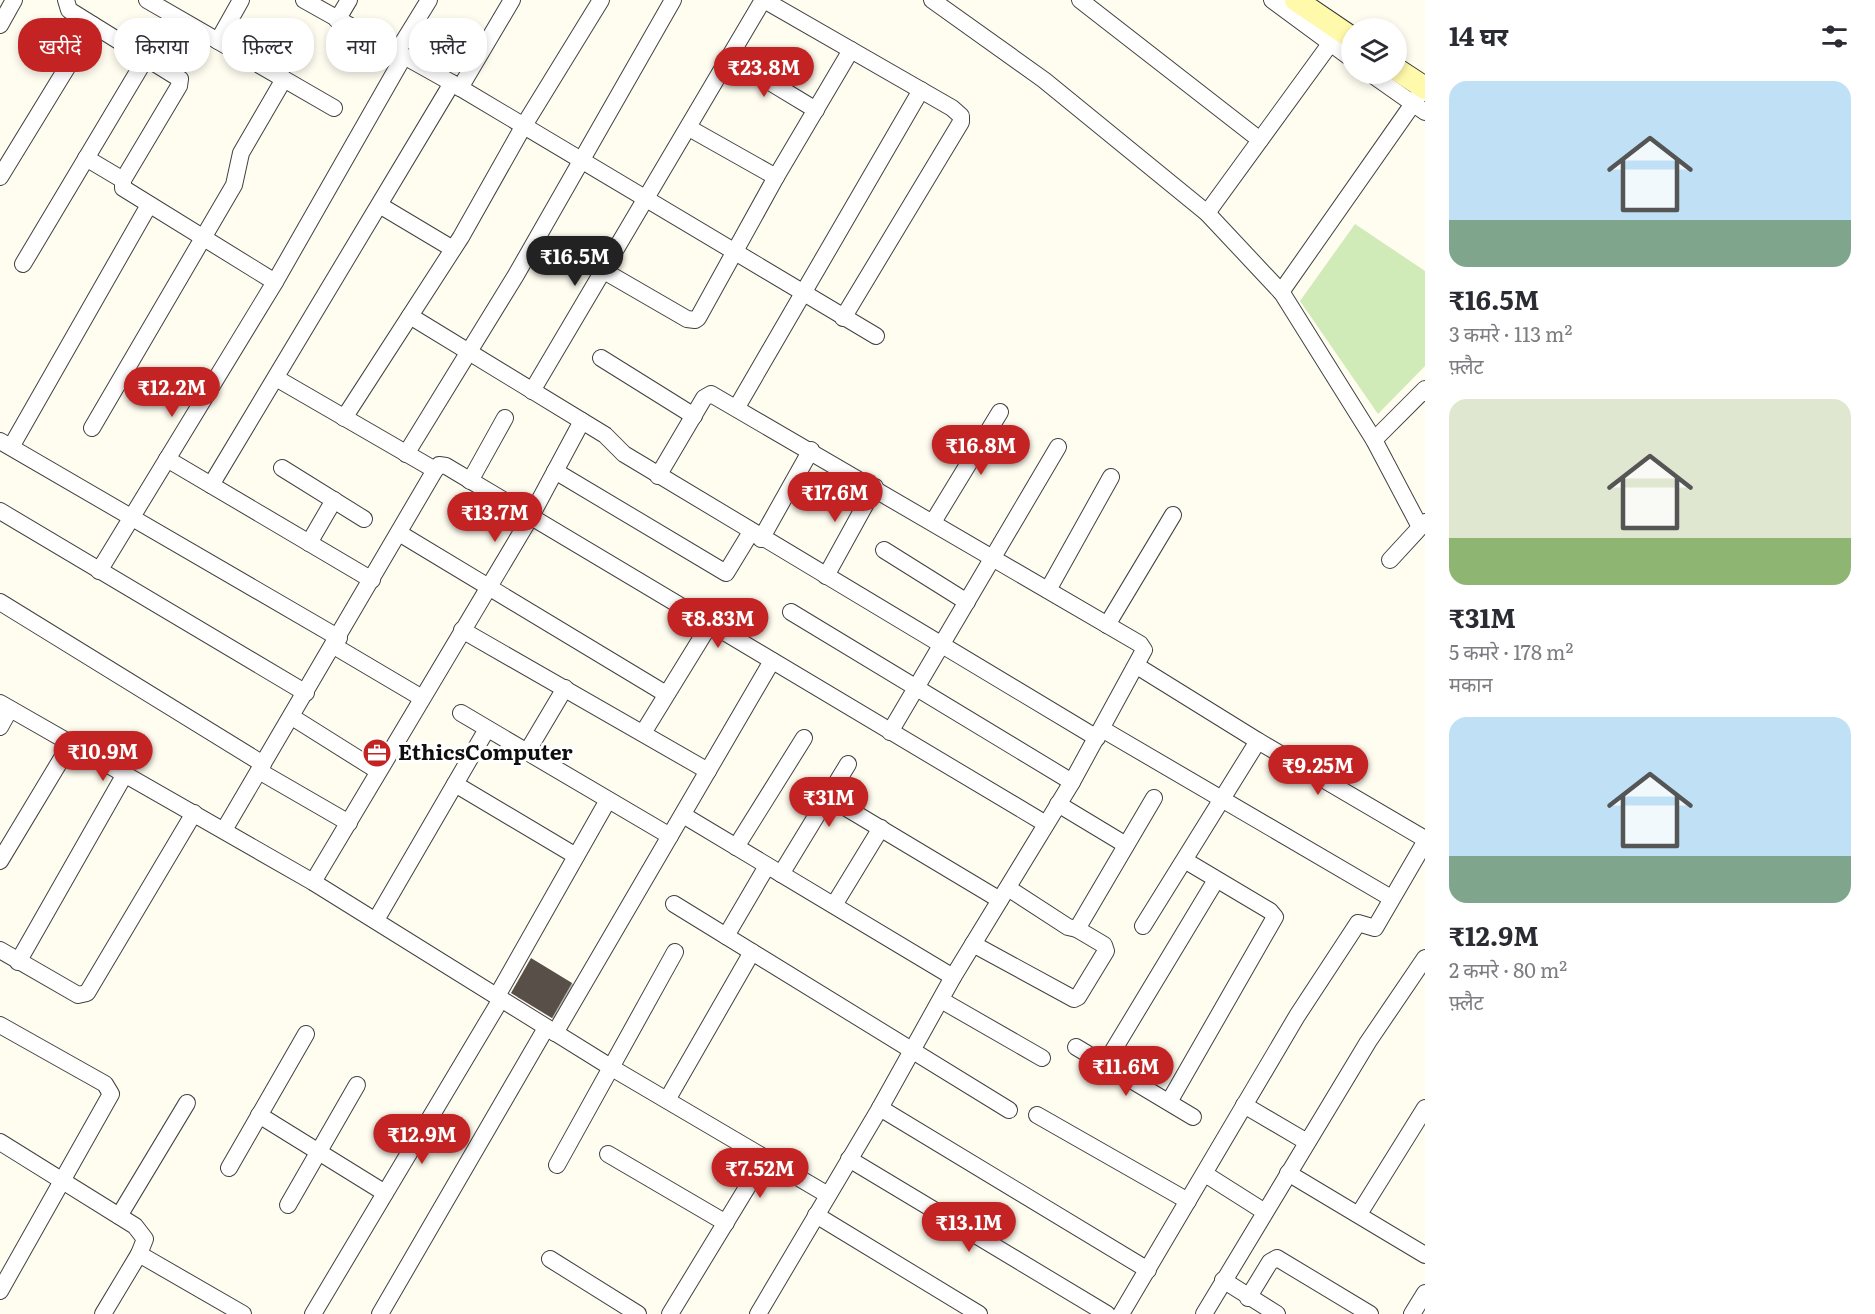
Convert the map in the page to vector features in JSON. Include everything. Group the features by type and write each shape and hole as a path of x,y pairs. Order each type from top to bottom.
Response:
{"main road":[{"path":"1296,0 1341,41"},
{"path":"1407,81 1422,98"}],"street":[{"path":"0,25 14,0"},
{"path":"66,0 69,10 82,18"},
{"path":"147,0 334,108"},
{"path":"218,41 241,0"},
{"path":"304,0 334,18"},
{"path":"338,18 349,0"},
{"path":"99,572 275,282 429,0"},
{"path":"211,485 456,85 512,0"},
{"path":"344,418 453,249 523,127 601,0"},
{"path":"406,454 469,353 673,0"},
{"path":"532,391 763,0 957,112 961,122 843,318"},
{"path":"932,0 1044,80 1207,213 1281,292 1374,440 1422,524 1390,560"},
{"path":"1080,0 1260,140"},
{"path":"1207,213 1260,140 1341,41 1272,0"},
{"path":"604,271 687,319 695,320 851,50"},
{"path":"397,52 876,336"},
{"path":"730,58 816,110"},
{"path":"0,177 64,72"},
{"path":"23,264 138,72"},
{"path":"170,72 181,82 123,180 123,188 275,282"},
{"path":"92,428 234,185 242,153 284,79"},
{"path":"1281,292 1422,98 1392,84"},
{"path":"737,407 921,90"},
{"path":"689,128 776,177"},
{"path":"86,158 123,180"},
{"path":"149,205 6,444 132,517 337,642 422,698"},
{"path":"381,206 453,249"},
{"path":"410,316 606,435 618,450 756,536 941,644 1099,734 1223,800 1391,898"},
{"path":"601,358 694,416"},
{"path":"276,378 435,470"},
{"path":"1374,440 1425,389"},
{"path":"658,476 704,398 711,394 875,487 1143,646 1144,650 1072,782 953,977 880,1108 758,1314"},
{"path":"933,522 1000,412"},
{"path":"470,481 506,418"},
{"path":"313,882 531,518 582,421"},
{"path":"890,732 1058,447"},
{"path":"555,471 726,573 756,536 812,450"},
{"path":"167,459 372,580"},
{"path":"224,830 337,642 435,470 442,465 1046,824"},
{"path":"282,468 364,519"},
{"path":"1048,590 1111,477"},
{"path":"826,576 875,487"},
{"path":"309,543 334,500"},
{"path":"0,511 99,572 306,693"},
{"path":"1107,625 1173,515"},
{"path":"399,533 666,694"},
{"path":"884,550 967,603"},
{"path":"0,602 349,823"},
{"path":"791,612 1072,782"},
{"path":"642,733 710,624"},
{"path":"462,630 708,771"},
{"path":"380,1314 683,815 772,661"},
{"path":"1121,1314 1244,1105 1352,930 1360,922 1374,929 1425,841 1137,666"},
{"path":"527,752 565,688"},
{"path":"0,727 5,706 313,882 551,1031 828,1195"},
{"path":"461,713 670,836"},
{"path":"292,717 378,771"},
{"path":"376,920 487,729"},
{"path":"736,847 804,738"},
{"path":"1143,926 1186,861 1258,741"},
{"path":"0,861 71,743"},
{"path":"726,936 828,796 848,764"},
{"path":"18,962 125,774"},
{"path":"455,784 576,856"},
{"path":"828,796 881,828 1004,894 1068,927 1077,929 1104,945 1106,951 1078,997 1074,999 973,944"},
{"path":"1077,929 1154,798"},
{"path":"313,1314 499,997 608,800"},
{"path":"1058,804 1126,845"},
{"path":"0,950 78,995 87,993 194,813"},
{"path":"683,815 953,977"},
{"path":"834,906 881,828"},
{"path":"1169,1102 1274,920 1270,911 1186,861"},
{"path":"1105,1064 1216,880"},
{"path":"674,904 1009,1110"},
{"path":"557,1165 675,952"},
{"path":"667,1100 752,952"},
{"path":"1204,1314 1222,1280 1368,1042 1425,958"},
{"path":"941,999 1042,1058"},
{"path":"0,1025 105,1084 110,1090 111,1098 0,1291"},
{"path":"229,1168 306,1034"},
{"path":"1076,1047 1193,1117"},
{"path":"288,1205 357,1085"},
{"path":"119,1216 187,1103"},
{"path":"1244,1105 1307,1142"},
{"path":"880,1108 1148,1269"},
{"path":"1359,1214 1425,1108"},
{"path":"1037,1114 1188,1202"},
{"path":"260,1116 385,1193"},
{"path":"0,1142 63,1180 142,1233 145,1244 103,1314"},
{"path":"608,1154 726,1223"},
{"path":"670,1314 765,1158"},
{"path":"849,1159 1107,1314"},
{"path":"1288,1173 1425,1255"},
{"path":"1205,1174 1265,1212"},
{"path":"816,1215 979,1314"},
{"path":"139,1254 243,1314"},
{"path":"1248,1298 1270,1262 1277,1258 1370,1314"},
{"path":"550,1259 638,1314"},
{"path":"1222,1280 1277,1314"},
{"path":"1412,1314 1425,1293"}],"green space":[{"path":"1355,224 1425,271 1425,366 1378,414 1300,301"}],"building":[{"path":"531,958 572,983 552,1018 511,993"}],"place":[{"name":"EthicsComputer","path":"377,753"}]}
